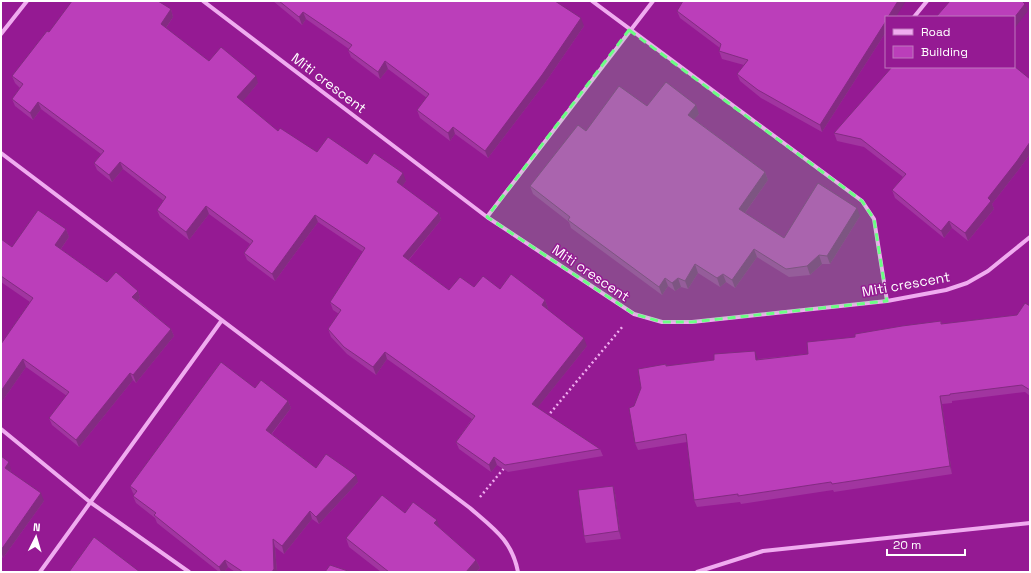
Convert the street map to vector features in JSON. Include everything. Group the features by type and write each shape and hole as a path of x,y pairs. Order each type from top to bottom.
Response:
{"street":[{"path":"1,34 27,1"},
{"name":"Miti crescent","path":"203,1 487,217 634,314 662,322 692,322 887,301 946,290 968,283 988,271 1030,237"},
{"path":"592,1 862,201 874,219 887,301"},
{"path":"487,217 653,1"},
{"path":"915,16 927,1"},
{"path":"1,153 470,508 505,540 512,549 518,572"},
{"path":"40,572 222,320"},
{"path":"1,429 90,502 190,572"},
{"path":"697,572 763,551 1030,523"}],"path":[{"path":"542,423 634,314"},
{"path":"470,508 506,465"}],"highlighted area":[{"path":"629,30 862,201 874,219 887,301 692,322 662,322 634,314 487,217"}],"building":[{"path":"72,1 158,1 171,9 161,24 209,61 221,47 256,76 237,97 278,131 280,128 317,152 328,137 367,164 374,153 403,173 397,182 439,213 403,256 449,290 460,277 474,287 483,276 500,289 511,274 545,300 542,305 584,338 532,404 600,449 505,465 494,457 489,465 456,442 475,416 385,352 373,367 344,347 328,329 341,310 330,302 365,248 315,215 272,274 244,253 253,241 206,206 186,232 157,210 166,197 120,162 109,175 94,163 104,151 38,102 30,113 12,99 23,84 12,76 47,31 49,32"},
{"path":"279,1 555,1 581,18 542,75 485,151 453,127 448,133 417,110 429,94 385,61 378,72 348,50 352,45 303,12 299,17"},
{"path":"683,1 898,1 889,16 885,16 885,23 820,125 758,90 737,74 748,60 719,51 721,44 677,11"},
{"path":"950,1 1022,1 1025,4 1015,17 937,16"},
{"path":"1015,67 1030,79 1030,142 988,198 991,201 965,233 949,221 941,231 892,190 906,174 861,139 834,133 891,68"},
{"path":"666,82 696,105 688,115 765,172 739,209 784,238 818,183 857,208 827,256 819,255 807,266 786,269 754,249 732,280 723,274 717,278 695,264 685,281 678,278 672,283 665,278 659,287 568,220 570,217 530,186 578,125 586,131 619,86 647,106"},
{"path":"38,210 66,229 55,245 107,282 116,272 138,291 132,297 171,329 133,375 130,373 76,440 49,418 69,392 23,359 1,391 1,344 33,298 1,276 1,239 12,247"},
{"path":"1025,303 1030,306 1030,390 1022,385 940,396 950,466 832,484 831,482 738,496 738,494 694,500 686,434 635,443 629,408 634,406 641,388 638,369 666,364 666,366 714,360 714,354 755,351 756,360 808,354 807,342 855,337 855,334 902,326 941,321 941,324 1017,315"},
{"path":"221,362 255,388 261,380 288,401 266,430 316,468 326,454 356,475 316,517 310,511 282,546 273,539 274,569 272,572 243,572 225,560 219,567 154,515 156,513 133,496 137,491 130,486"},
{"path":"1,456 9,462 5,468 41,493 1,550"},
{"path":"613,486 619,531 584,536 578,490"},
{"path":"382,495 405,513 413,502 437,520 434,523 476,560 466,572 389,572 346,538"},
{"path":"94,537 140,572 69,572"},
{"path":"330,565 351,572 325,572"}]}
